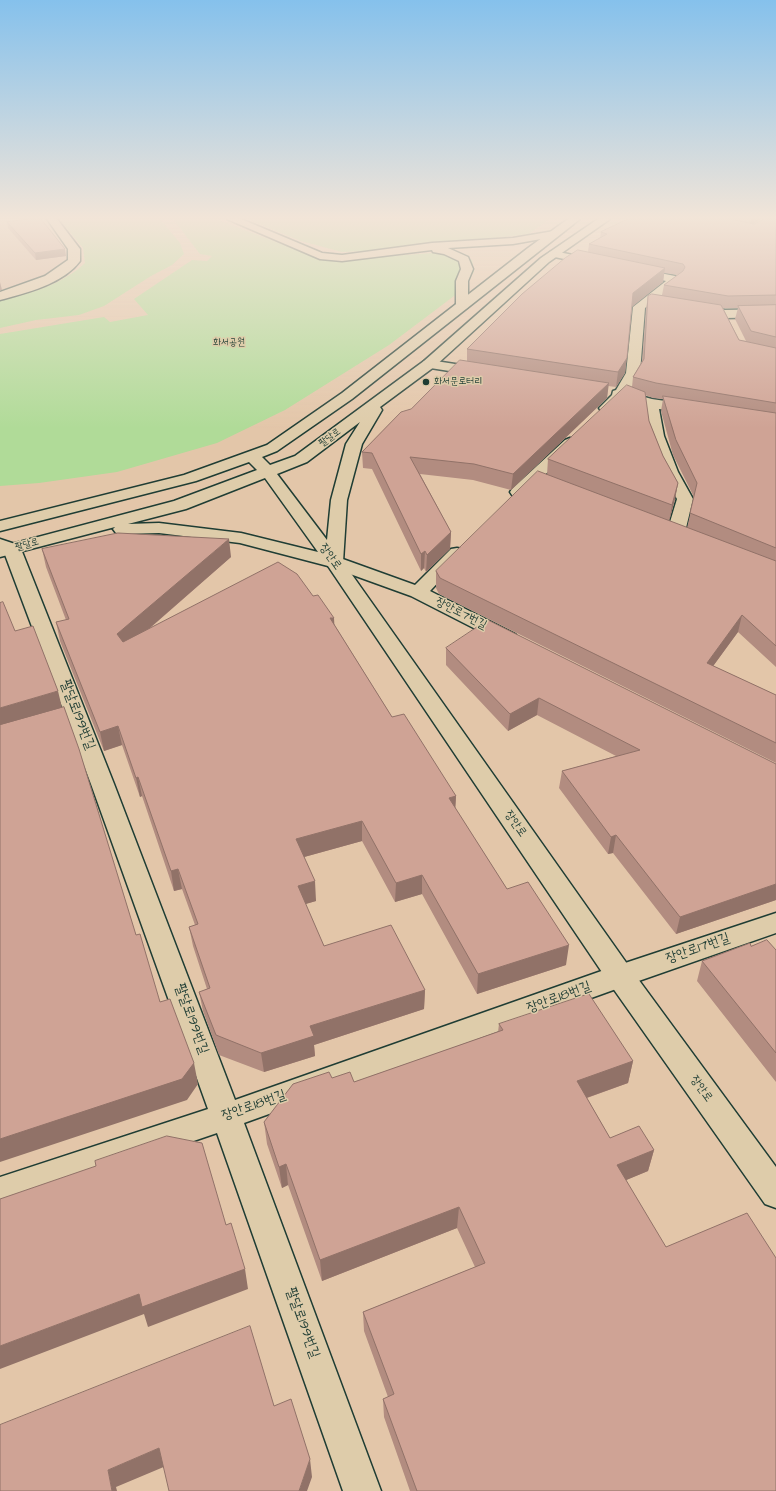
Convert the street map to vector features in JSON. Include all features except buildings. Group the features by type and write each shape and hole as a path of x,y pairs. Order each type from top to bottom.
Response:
{"street":[{"path":"0,296 21,289"},
{"path":"462,289 462,307"},
{"path":"260,464 272,448 347,396 485,289"},
{"name":"팔달로","path":"3,543 190,478 260,464 301,459 429,364 513,289"},
{"path":"505,505 540,480 588,426 614,393 633,373 639,307 665,289"},
{"path":"648,301 663,304"},
{"path":"686,308 725,314 776,313"},
{"path":"725,314 732,328"},
{"path":"429,364 498,375"},
{"path":"614,393 651,403 706,411"},
{"path":"334,562 339,500 354,444 381,400"},
{"path":"651,403 656,436 670,472 685,499 676,532"},
{"name":"팔달로","path":"3,543 78,531 180,505 260,464"},
{"name":"장안로","path":"260,464 334,562 620,976 776,1193"},
{"name":"장안로7번길","path":"78,531 159,528 241,538 334,562 418,592 523,646"},
{"name":"팔달로199번길","path":"3,543 67,719 227,1116 362,1491"},
{"path":"418,592 467,543"},
{"name":"장안로17번길","path":"620,976 776,923"},
{"name":"장안로18번길","path":"0,1189 227,1116 620,976"}],"shaded area":[{"path":"0,289 34,289 21,294 0,299"}],"green space":[{"path":"41,289 131,289 104,306 79,315 36,320 0,328 0,301"},
{"name":"화서공원","path":"149,289 461,289 458,293 389,345 285,410 217,443 117,472 39,483 0,486 0,334 104,317 110,322 148,315 134,299"}],"place":[{"name":"화서문로터리","path":"426,382"}]}
